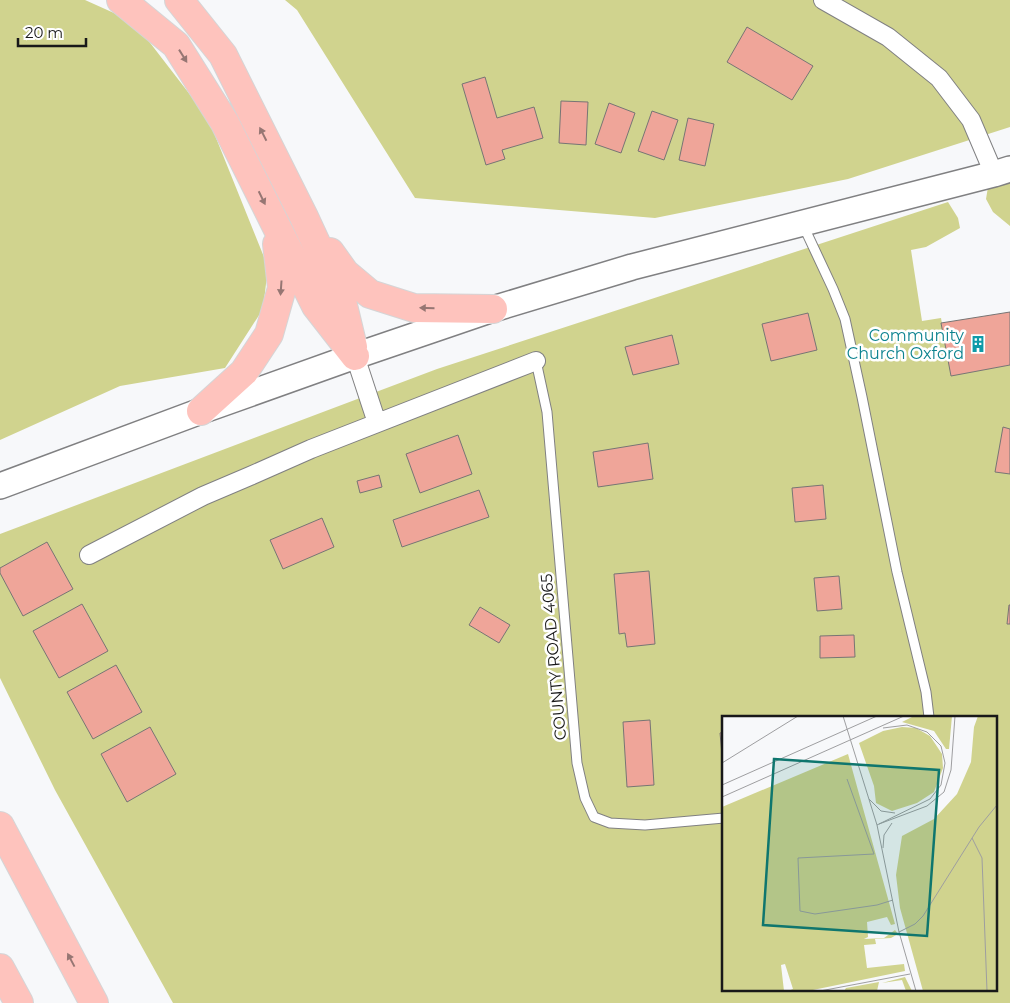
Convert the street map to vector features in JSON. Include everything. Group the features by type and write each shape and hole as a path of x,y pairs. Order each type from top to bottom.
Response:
{"highway":[{"path":"121,0 176,45 225,122 316,306 354,356"},
{"path":"179,0 223,55 304,217 341,297 354,356"},
{"path":"304,217 345,273 370,294 414,308 493,309"},
{"path":"201,411 244,372 269,334 282,288 274,223"},
{"path":"0,826 94,1003"},
{"path":"0,968 19,1003"}],"main road":[{"path":"0,486 354,356 493,309 614,272 1002,171"}],"street":[{"path":"823,0 888,37 939,78 971,120 1002,171"},
{"path":"354,356 377,423"},
{"path":"89,555 203,496 311,449 536,361"}],"lane":[{"path":"803,223 845,319 897,572 926,692 929,716"},
{"name":"COUNTY ROAD 4065","path":"536,361 547,412 577,763 585,798 594,817 610,823 645,824 722,818"}],"green space":[{"path":"0,0 85,0 134,22 208,118 268,267 263,309 225,368 120,386 0,440"},
{"path":"285,0 1010,0 1010,127 848,179 655,218 415,198 297,10"},
{"path":"1010,181 1010,226 993,212 986,199 988,187"},
{"path":"948,202 958,218 960,228 926,247 911,250 922,321 941,318 951,375 1010,365 1010,1003 173,1003 55,790 0,678 0,534 437,369"}],"building":[{"path":"747,27 813,66 792,100 727,62"},
{"path":"485,77 497,118 534,107 543,138 502,150 505,159 486,165 462,84"},
{"path":"561,101 588,102 586,145 559,143"},
{"path":"609,103 635,113 621,153 595,144"},
{"path":"652,111 678,120 664,160 638,151"},
{"path":"688,118 714,124 705,166 679,160"},
{"name":"Community Church Oxford","path":"1010,312 1010,365 951,376 941,323"},
{"path":"808,313 817,350 771,361 762,324"},
{"path":"672,335 679,364 633,375 625,347"},
{"path":"1003,427 1010,429 1010,474 995,472"},
{"path":"458,435 472,474 420,493 406,454"},
{"path":"648,443 653,479 598,487 593,452"},
{"path":"379,475 382,487 360,493 357,481"},
{"path":"823,485 826,519 795,522 792,488"},
{"path":"479,490 489,517 402,547 393,520"},
{"path":"322,518 334,547 283,569 270,540"},
{"path":"47,542 73,589 23,616 0,573 0,568"},
{"path":"649,571 655,644 627,647 625,633 619,634 614,574"},
{"path":"839,576 842,609 817,611 814,578"},
{"path":"82,604 108,651 59,678 33,631"},
{"path":"1009,605 1010,624 1007,624"},
{"path":"480,607 510,625 499,643 469,625"},
{"path":"854,635 855,657 820,658 820,636"},
{"path":"116,665 142,712 93,739 67,692"},
{"path":"650,720 654,785 627,787 623,722"},
{"path":"150,727 176,774 127,802 101,754"},
{"path":"722,732 722,754 720,733"}],"place":[{"name":"Community Church Oxford","path":"978,344"}]}
